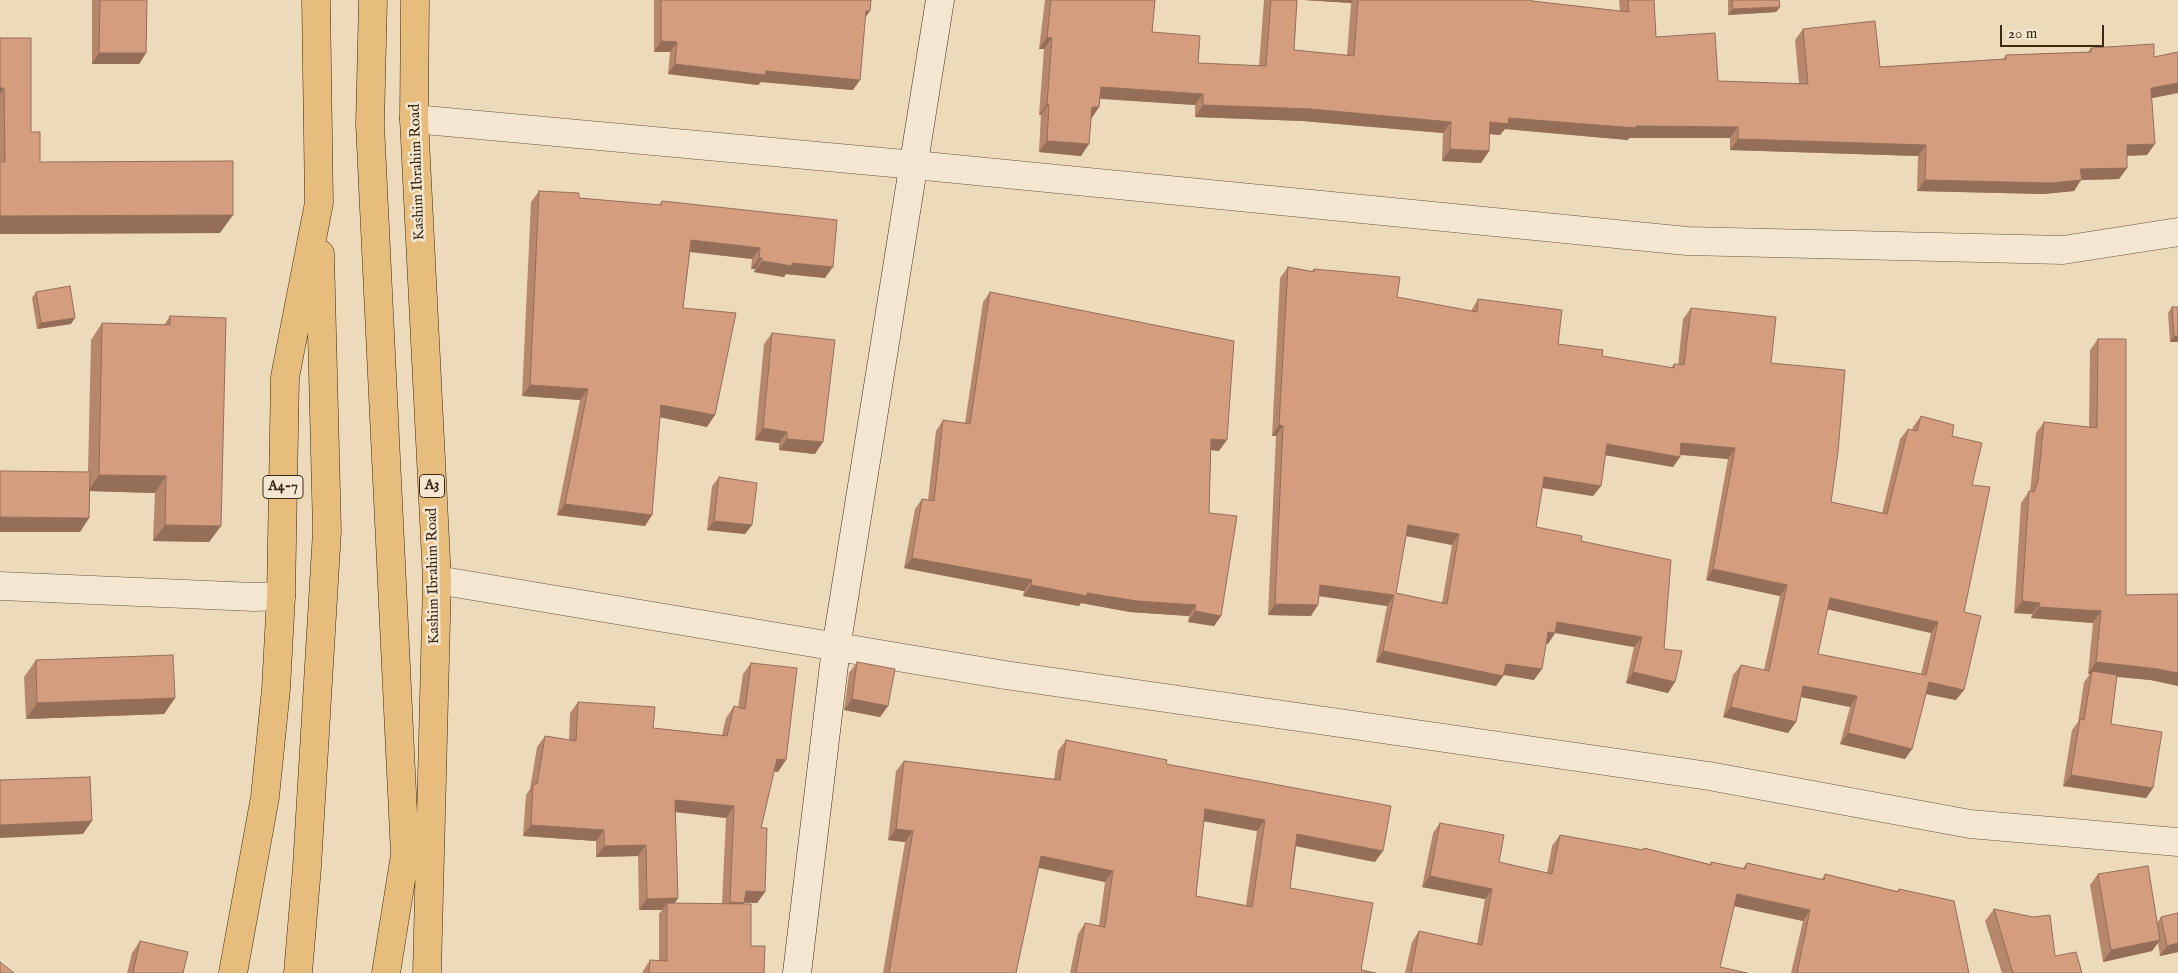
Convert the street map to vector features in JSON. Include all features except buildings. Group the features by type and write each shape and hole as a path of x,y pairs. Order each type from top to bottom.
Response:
{"highway":[{"name":"A4-7","path":"298,973 307,868 327,531 316,0"},
{"path":"373,0 370,124 405,855 386,973"},
{"name":"Kashim Ibrahim Road","path":"415,0 414,118 437,580 428,973"},
{"name":"A4-7","path":"233,973 265,797 276,689 281,596 285,377 319,203"}],"street":[{"path":"797,973 836,648 940,0"},
{"path":"414,118 1686,241 2063,250 2178,232"},
{"path":"437,580 1005,675 1710,776 1970,824 2178,842"},
{"path":"0,586 254,597 281,596"}]}
